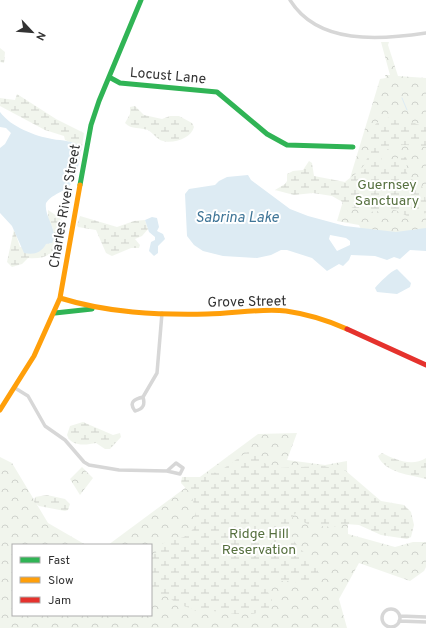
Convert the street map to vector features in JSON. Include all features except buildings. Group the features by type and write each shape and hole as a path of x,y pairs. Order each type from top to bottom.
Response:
{"street":[{"name":"Charles River Street","path":"0,410 15,388 55,313 60,298 91,125 141,0"},
{"path":"290,0 309,21 330,32 357,37 402,37 426,33"},
{"name":"Locust Lane","path":"109,77 120,83 217,92 267,134 287,145 353,147"},
{"name":"Grove Street","path":"60,298 94,308 162,313 207,314 266,311 301,314 338,325 426,365"},
{"path":"55,313 94,308"},
{"path":"143,397 158,373 162,313"},
{"path":"15,388 28,396 45,426 65,440 84,462 89,465 119,470 167,471"},
{"path":"390,609 396,610 400,616 399,621 395,626 389,626 384,623 382,617 385,611 390,609"},
{"path":"400,616 426,618"},
{"path":"399,621 426,622"}],"green space":[{"name":"Guernsey Sanctuary","path":"381,42 389,42 388,45 398,76 426,78 426,230 394,233 361,229 359,225 337,221 380,79 386,78 385,75 390,75"},
{"path":"0,48 5,52 4,63 0,62"},
{"path":"17,94 56,119 84,133 82,147 65,140 64,136 45,130 0,106 0,98 15,100"},
{"path":"135,106 144,115 162,119 170,116 179,116 192,123 194,127 189,135 180,140 170,142 160,140 148,130 133,128 125,123 130,114 130,107"},
{"path":"395,117 426,127 426,147 398,145 384,152 381,161 390,163 398,158 406,157 406,170 408,175 411,179 423,187 426,213 409,217 395,210 369,212 359,208 353,208 332,196 313,193 294,195 275,190 285,184 287,181 287,174 293,171 303,170 309,161 312,163 314,176 345,182 360,170 366,161 374,127 378,122"},
{"path":"48,210 60,218 65,224 58,245 50,254 44,257 28,258 22,264 12,267 7,262 14,229 20,247 52,243 53,229 48,218"},
{"path":"80,216 117,227 134,221 145,220 148,229 142,236 135,239 140,245 139,248 131,248 112,256 106,253 96,230 78,227 77,225"},
{"path":"83,422 113,435 120,433 121,437 110,449 105,449 96,443 83,445 72,442 67,435 70,426"},
{"name":"Ridge Hill Reservation","path":"297,433 287,460 325,465 347,461 348,534 395,547 413,542 426,542 426,567 424,571 410,581 359,563 339,599 347,628 0,628 0,457 12,463 48,523 84,544 12,544 12,616 152,616 152,544 109,544 258,434"},
{"path":"247,452 254,452 266,464 278,468 323,466 346,471 381,501 404,505 411,512 414,525 411,537 407,539 381,535 359,525 346,524 332,527 309,525 304,522 299,512 296,513 291,521 291,534 298,546 318,566 317,580 310,584 287,581 270,581 267,590 272,600 270,608 253,614 236,614 213,611 202,615 174,602 168,595 152,595 152,554 167,541 187,536 195,526 193,521 196,512 201,509 200,506 194,505 191,494 181,483 182,477 202,477 210,472 217,473"},
{"path":"382,453 404,462 421,461 426,458 426,479 392,470 381,462 378,456"},
{"path":"82,467 93,478 80,495 70,479"},
{"path":"47,495 65,499 70,504 68,510 65,511 39,506 34,502 35,497"}],"water":[{"path":"0,112 10,122 31,133 45,138 71,142 82,147 73,182 46,203 47,212 54,234 52,243 46,244 39,251 31,254 24,253 12,226 0,213 0,148 5,144 11,133 6,128 0,127"},
{"name":"Sabrina Lake","path":"248,175 251,180 290,209 308,216 345,226 396,232 426,228 426,251 410,250 400,259 394,257 387,260 375,256 351,255 349,260 343,266 339,264 327,271 312,258 287,250 281,250 271,255 257,258 223,256 203,251 194,245 187,236 185,194 189,189 215,185 227,177","holes":["330,235 346,238 350,241 350,245 337,251 329,239"]},
{"path":"152,217 157,218 159,227 157,231 163,234 165,239 158,246 158,253 154,256 149,251 151,242 155,240 155,237 149,232 145,220"},
{"path":"397,269 411,283 410,287 397,294 377,292 375,288 388,275"}],"waterway":[{"path":"402,98 407,110"}],"traffic: fast":[{"path":"80,185 91,125 99,101 141,0"},
{"path":"109,77 120,83 217,92 267,134 287,145 353,147"},
{"path":"55,313 92,309"}],"traffic: slow":[{"path":"0,410 34,356 60,298 80,185"},
{"path":"60,298 96,307 133,312 217,314 266,310 286,311 317,318 347,329"}],"traffic: jam":[{"path":"347,329 426,365"}]}
